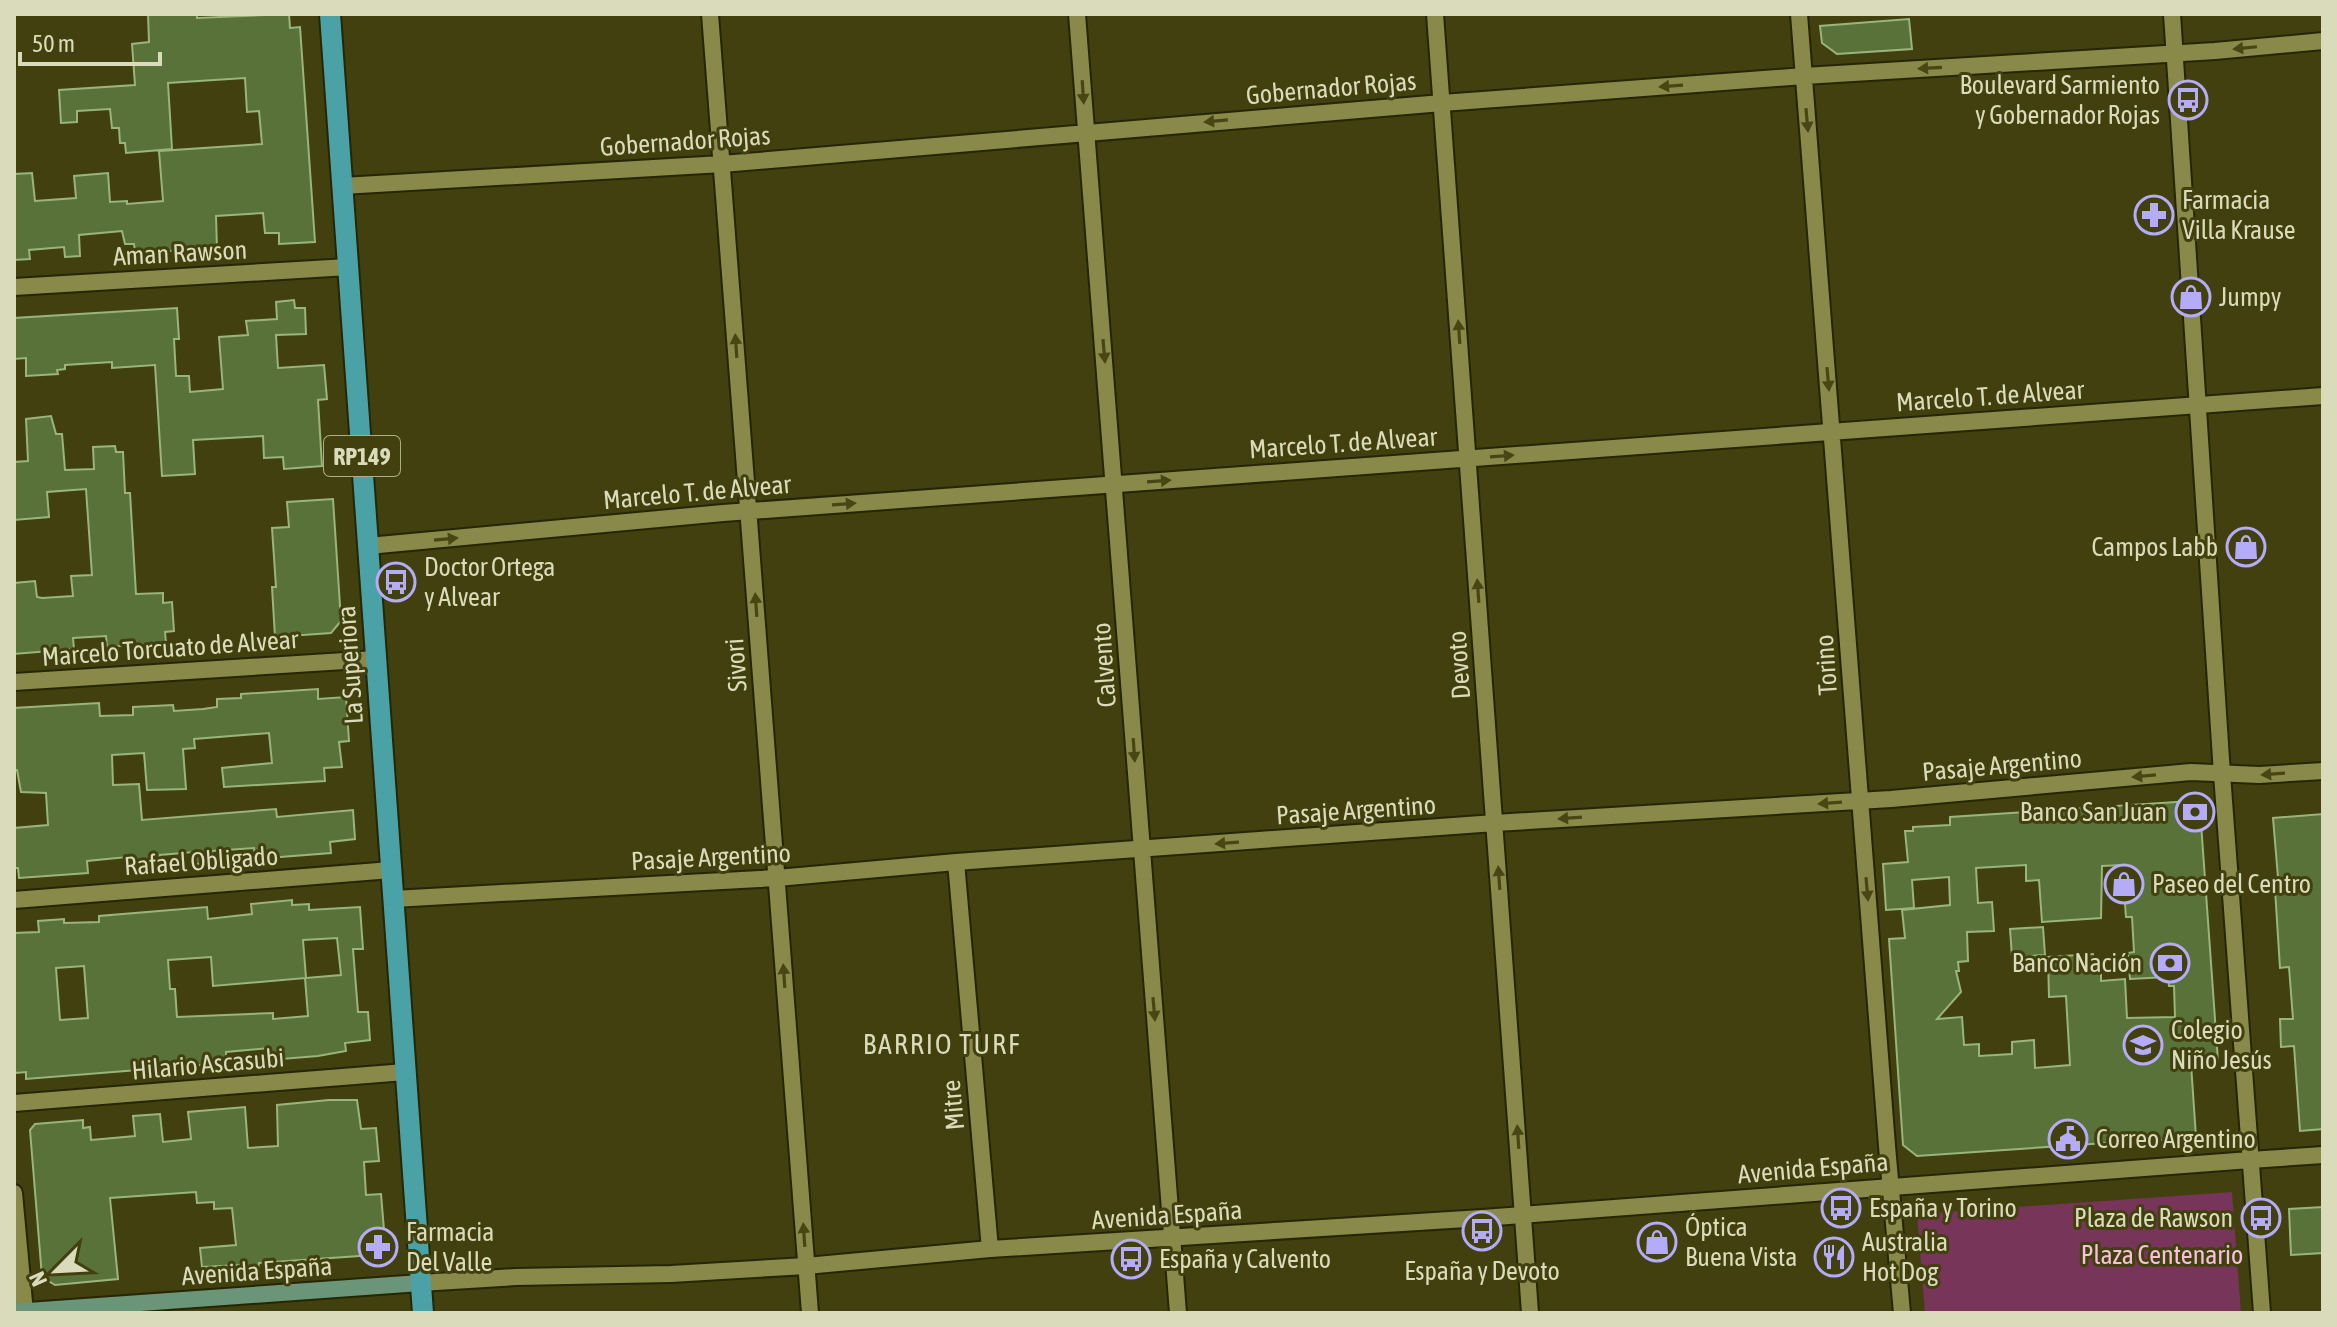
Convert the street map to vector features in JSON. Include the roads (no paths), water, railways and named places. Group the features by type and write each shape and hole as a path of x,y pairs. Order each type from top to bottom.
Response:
{"main road":[{"name":"La Superiora","path":"330,14 423,1313"},
{"name":"Avenida España","path":"21,1312 420,1283"}],"street":[{"name":"Sivori","path":"710,14 810,1313"},
{"name":"Calvento","path":"1077,14 1178,1313"},
{"name":"Devoto","path":"1435,14 1530,1313"},
{"name":"Torino","path":"1799,14 1902,1313"},
{"path":"2172,14 2222,774 2262,1313"},
{"name":"Gobernador Rojas","path":"342,186 722,164 1442,103 1804,76 2175,54 2323,41"},
{"name":"Aman Rawson","path":"14,287 348,267"},
{"name":"Marcelo T. de Alvear","path":"368,546 748,511 2323,396"},
{"name":"Marcelo Torcuato de Alvear","path":"14,682 376,659"},
{"name":"Pasaje Argentino","path":"393,899 777,878 1495,823 1860,801 2191,772 2259,775 2323,771"},
{"name":"Mitre","path":"956,862 990,1249"},
{"name":"Rafael Obligado","path":"14,900 391,870"},
{"name":"Hilario Ascasubi","path":"14,1103 405,1072"},
{"name":"Avenida España","path":"420,1283 806,1266 990,1249 1523,1215 2323,1155"},
{"path":"14,1193 21,1312"}],"place":[{"name":"Boulevard Sarmiento y Gobernador Rojas","path":"2188,100"},
{"name":"Farmacia Villa Krause","path":"2154,215"},
{"name":"Jumpy","path":"2191,297"},
{"name":"Campos Labb","path":"2246,547"},
{"name":"Doctor Ortega y Alvear","path":"396,582"},
{"name":"Banco San Juan","path":"2195,812"},
{"name":"Paseo del Centro","path":"2124,884"},
{"name":"Banco Nación","path":"2170,963"},
{"name":"Colegio Niño Jesús","path":"2143,1045"},
{"name":"Correo Argentino","path":"2068,1139"},
{"name":"España y Torino","path":"1841,1208"},
{"name":"Plaza de Rawson","path":"2261,1218"},
{"name":"España y Devoto","path":"1482,1231"},
{"name":"Óptica Buena Vista","path":"1657,1242"},
{"name":"Farmacia Del Valle","path":"378,1247"},
{"name":"Australia Hot Dog","path":"1834,1257"},
{"name":"España y Calvento","path":"1131,1259"}],"district":[{"name":"BARRIO TURF","path":"942,1044"}],"park label":[{"name":"Plaza Centenario","path":"2162,1255"}]}
